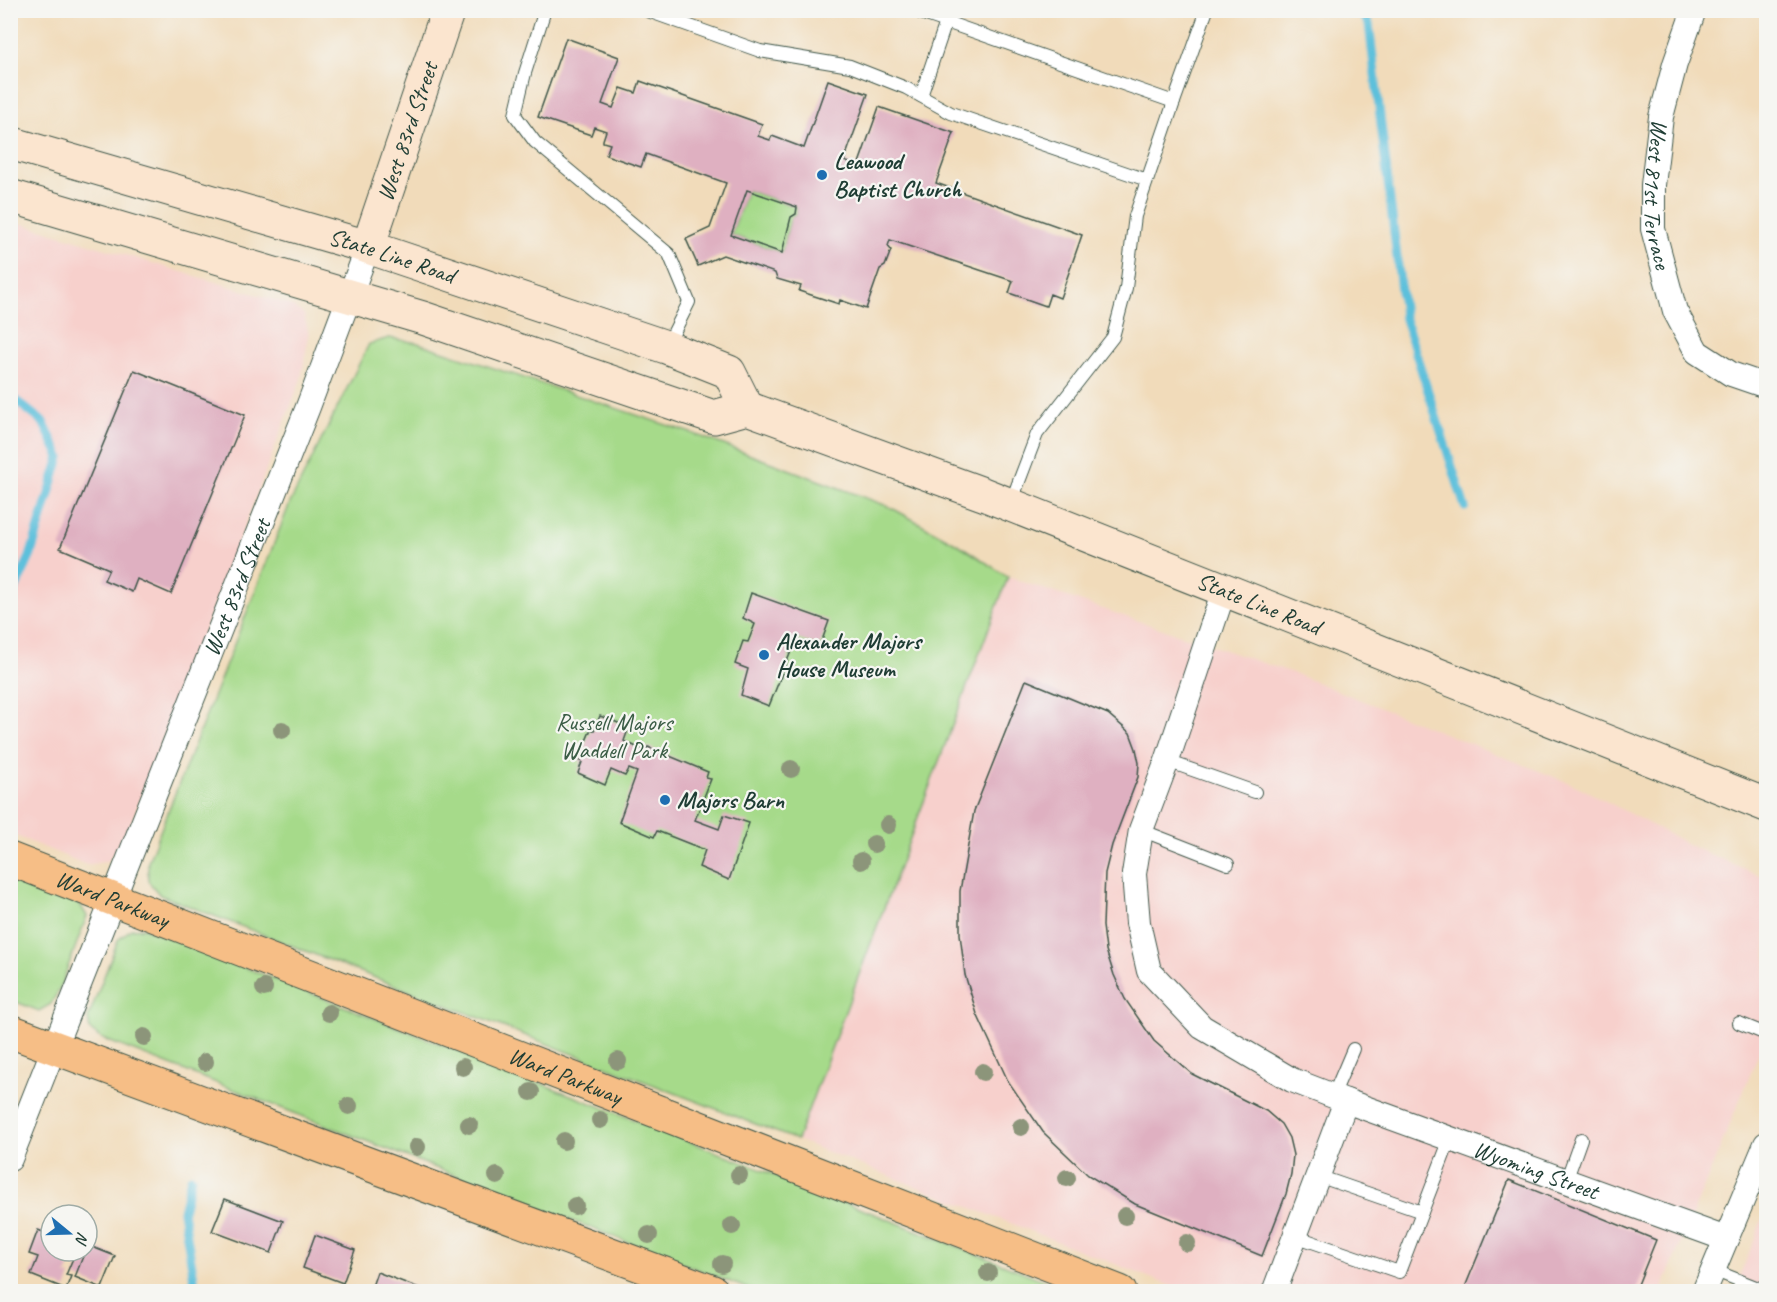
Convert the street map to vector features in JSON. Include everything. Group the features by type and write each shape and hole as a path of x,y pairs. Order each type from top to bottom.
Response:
{"main road":[{"name":"West 83rd Street","path":"368,247 448,10"},
{"name":"State Line Road","path":"10,142 368,247 666,347 729,372 747,408"},
{"name":"State Line Road","path":"10,196 350,295 714,417 747,408 1010,505 1767,805"},
{"name":"Ward Parkway","path":"10,859 1120,1292"},
{"path":"10,1031 713,1292"}],"street":[{"name":"West 81st Terrace","path":"1694,10 1675,64 1661,117 1653,185 1653,229 1674,311 1697,352 1731,374 1767,386"},
{"name":"West 83rd Street","path":"10,1160 368,247"},
{"name":"Wyoming Street","path":"1224,590 1141,831 1134,874 1138,923 1149,971 1202,1027 1292,1080 1726,1239"},
{"path":"1274,1292 1318,1176 1340,1098"},
{"path":"1709,1281 1767,1144"}],"lane":[{"path":"545,10 525,73 515,115 535,142 669,255 689,302 666,347"},
{"path":"645,10 760,51 850,66 906,88 951,113 1147,180"},
{"path":"912,10 1174,102"},
{"path":"1010,505 1037,434 1113,337 1126,288 1135,216 1207,10"},
{"path":"921,96 946,22"},
{"path":"1167,761 1255,792"},
{"path":"1141,831 1228,864"},
{"path":"1739,1023 1767,1034"},
{"path":"1340,1098 1353,1049"},
{"path":"1295,1236 1400,1272 1449,1139"},
{"path":"1566,1181 1581,1139"},
{"path":"1318,1176 1422,1212"},
{"path":"1709,1281 1767,1291"}],"shaded area":[{"path":"10,220 288,304 304,314 309,335 301,379 126,836 108,861 87,865 11,834"},
{"path":"1008,577 1293,673 1577,786 1695,848 1766,878 1766,1036 1661,1291 1184,1291 797,1140"},
{"path":"1766,1210 1766,1291 1734,1292 1757,1232"}],"green space":[{"path":"747,190 797,207 796,214 791,217 782,253 731,235"},
{"name":"Russell Majors Waddell Park","path":"389,338 418,343 697,435 890,507 961,546 1008,577 797,1140 160,895 148,881 148,862 290,503 369,344"},
{"path":"10,875 64,896 81,906 87,916 60,988 51,1004 39,1011 11,1000"},
{"path":"144,928 1071,1291 754,1291 103,1039 90,1030 88,1018 118,940 131,929"}],"building":[{"name":"Leawood Baptist Church","path":"566,38 619,57 602,104 613,108 621,88 636,93 640,81 762,124 758,136 770,140 772,136 804,148 828,80 868,94 844,161 858,166 879,107 954,133 936,183 1082,235 1060,298 1050,294 1046,306 1009,293 1013,281 890,240 888,246 891,250 885,266 880,269 866,309 840,300 839,304 799,291 801,286 777,279 775,273 723,255 698,266 686,239 710,228 726,183 646,154 641,167 606,155 610,144 603,142 606,131 594,127 591,135 538,117","holes":["747,190 797,207 796,214 791,217 782,253 731,235"]},
{"path":"134,370 245,415 171,594 137,579 132,592 104,580 109,569 60,548"},
{"name":"Alexander Majors House Museum","path":"751,593 829,621 820,646 796,639 769,706 741,695 748,669 735,664 743,641 748,642 755,624 743,618"},
{"path":"1026,680 1108,714 1130,733 1139,763 1138,777 1112,845 1105,873 1103,926 1106,950 1125,999 1154,1041 1192,1074 1266,1111 1281,1124 1289,1138 1293,1155 1291,1174 1286,1194 1262,1256 1135,1204 1088,1175 1043,1132 1008,1081 977,1014 965,975 960,934 960,891 974,811"},
{"name":"Majors Barn","path":"600,716 629,727 624,741 645,751 648,747 708,772 706,778 711,779 695,820 719,829 724,815 749,823 729,880 699,867 705,850 657,831 654,837 619,822 637,772 629,769 625,776 611,770 605,785 578,773 582,762 578,760 591,729 594,730"},
{"path":"1509,1180 1656,1240 1635,1292 1463,1292"},
{"path":"225,1199 283,1221 271,1253 212,1231"},
{"path":"38,1230 39,1263 71,1263 66,1275 71,1276 66,1289 31,1275 38,1257 29,1254"},
{"path":"315,1235 355,1250 343,1283 303,1268"},
{"path":"99,1250 115,1256 102,1288 75,1277 80,1263 99,1263"},
{"path":"377,1272 427,1291 427,1292 370,1292"}],"waterway":[{"path":"1360,10 1369,24 1404,316 1465,507"},
{"path":"10,396 43,422 60,457 30,557 10,600"},
{"path":"191,1178 183,1211 196,1292"}],"place":[{"name":"Leawood Baptist Church","path":"822,175"},
{"name":"Alexander Majors House Museum","path":"764,655"},
{"name":"Majors Barn","path":"665,800"}]}
